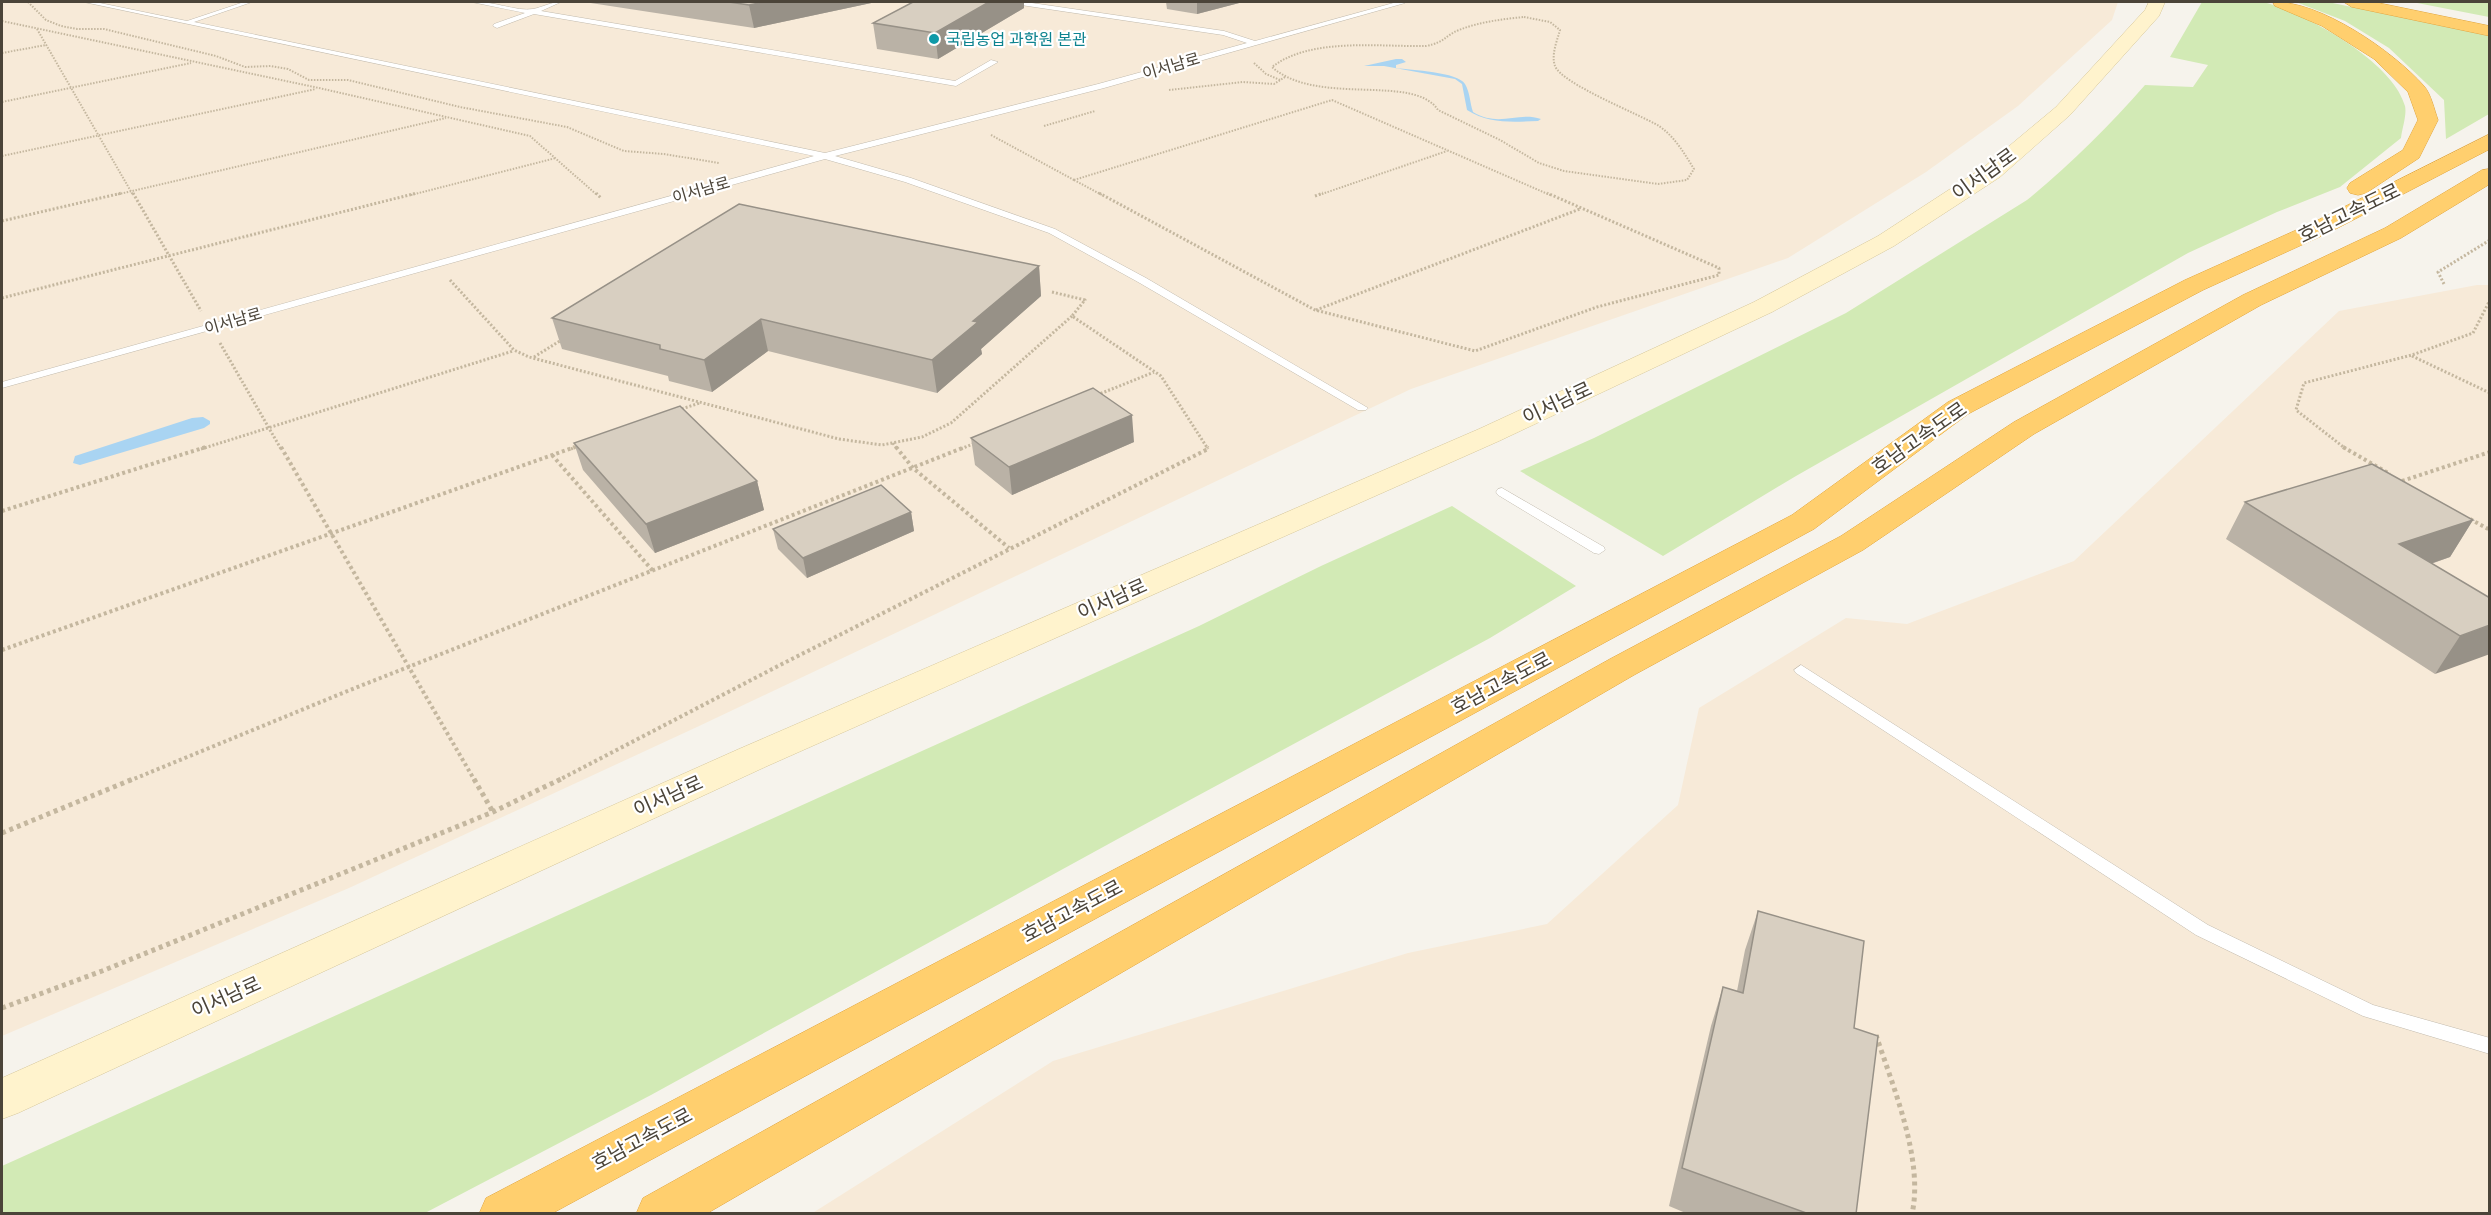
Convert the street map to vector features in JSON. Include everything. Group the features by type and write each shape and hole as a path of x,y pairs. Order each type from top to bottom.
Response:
{"highway":[{"path":"2280,2 2328,22 2380,55 2417,90 2428,120 2412,154 2305,222 2320,228"},
{"path":"2352,2 2490,31"},
{"path":"2376,2 2490,25"},
{"name":"호남고속도로","path":"502,1214 1803,522 1958,408 2194,285 2320,228 2456,160 2490,140"},
{"name":"호남고속도로","path":"660,1214 1622,667 1852,543 2024,428 2252,300 2393,233 2490,175"}],"main road":[{"name":"이서남로","path":"2,1099 752,758 1489,435 1763,307 1886,240 1992,172 2064,111 2153,12 2157,2"}],"lane":[{"path":"87,2 825,156 908,180 1052,231 1142,279 1362,408"},
{"path":"188,22 249,2"},
{"path":"475,2 956,84 994,62"},
{"path":"497,26 558,2"},
{"path":"1014,2 1224,33 1254,43"},
{"name":"이서남로","path":"2,385 825,156 1101,86 1403,2"},
{"path":"1502,492 1599,550"},
{"path":"1801,670 2202,930 2369,1011 2490,1046"}],"path":[{"path":"28,2 46,20 61,26 76,29 104,29 216,56 245,67 271,66 288,69 309,80 348,80 460,107 567,128 624,151 728,163"},
{"path":"1524,17 1550,22 1560,30 1552,58 1556,69 1573,82 1660,127 1677,142 1694,169 1687,180 1658,184 1564,171 1539,163 1500,140 1438,110 1436,105 1410,92 1388,88 1343,90 1298,82 1285,77 1272,67 1278,59 1312,48 1426,46 1442,43 1458,30 1503,19 1524,17"},
{"path":"2,21 319,88 530,136 620,213"},
{"path":"37,29 493,812"},
{"path":"2,53 46,45"},
{"path":"1251,60 1266,74 1281,80"},
{"path":"2,102 195,62"},
{"path":"1165,90 1243,82 1274,84 1285,77"},
{"path":"2,156 319,88"},
{"path":"963,121 1315,310 1475,351 1597,307 1719,275 1719,268 1332,100 1074,180"},
{"path":"2,221 450,118"},
{"path":"1315,196 1448,151"},
{"path":"2,298 556,158"},
{"path":"1315,310 1581,208"},
{"path":"2444,284 2438,272 2490,240"},
{"path":"436,264 514,350 533,358 839,439 882,445 922,436 951,423 1072,316 1085,300 1053,292"},
{"path":"2412,486 2336,443 2296,410 2304,383 2412,355 2473,333 2490,300"},
{"path":"2,1008 102,971 493,812 609,756 1009,548 1208,449 1161,376 1072,316"},
{"path":"533,358 564,339"},
{"path":"2,511 514,350"},
{"path":"2412,355 2490,393"},
{"path":"1089,398 1155,372"},
{"path":"668,414 700,403"},
{"path":"2,833 409,667 979,442"},
{"path":"893,443 913,468 1009,548"},
{"path":"2,650 584,444"},
{"path":"2402,481 2490,452"},
{"path":"552,455 653,570"},
{"path":"2460,513 2490,530"},
{"path":"1876,1035 1908,1146 1917,1204 1912,1214"}],"shaded area":[{"path":"2,2 2118,2 2112,20 2018,106 1926,172 1788,258 1411,389 697,727 349,888 2,1036"},
{"path":"2477,285 2489,285 2489,1213 811,1214 1053,1061 1408,953 1547,924 1678,805 1699,708 1846,618 1907,624 2074,561 2339,311"}],"green space":[{"path":"2202,2 2263,2 2301,17 2345,41 2384,72 2397,89 2405,106 2401,138 2340,187 2277,212 2188,253 1796,476 1663,556 1520,471 1594,438 1846,313 2027,200 2089,145 2145,85 2193,87 2208,65 2170,57"},
{"path":"2296,2 2328,2 2489,36 2489,114 2446,139 2444,100 2389,48 2345,21"},
{"path":"2412,2 2489,2 2489,17"},
{"path":"1452,506 1576,586 1490,638 651,1095 425,1213 2,1213 2,1166 1199,626 1321,566"}],"water":[{"path":"1396,59 1406,62 1396,65 1396,68 1444,74 1461,80 1467,87 1473,112 1483,117 1541,119 1510,122 1484,118 1467,110 1462,84 1455,79 1384,66 1364,66"},
{"path":"203,417 210,421 210,424 204,428 80,465 73,463 75,456 192,418"}],"building":[{"path":"729,2 764,2 749,5"},
{"path":"913,2 989,2 935,33 873,23"},
{"path":"739,204 1039,266 973,321 978,322 932,360 761,319 704,360 660,349 660,345 552,318"},
{"path":"1093,388 1132,415 1009,467 971,438"},
{"path":"680,406 757,481 646,524 574,443"},
{"path":"2372,464 2473,520 2399,544 2490,598 2490,625 2460,636 2245,502"},
{"path":"881,485 911,512 803,558 773,529"},
{"path":"1758,911 1864,941 1854,1028 1878,1036 1856,1214 1809,1214 1682,1168 1723,987 1743,993"}],"place":[{"name":"국립농업 과학원 본관","path":"934,39"}]}
